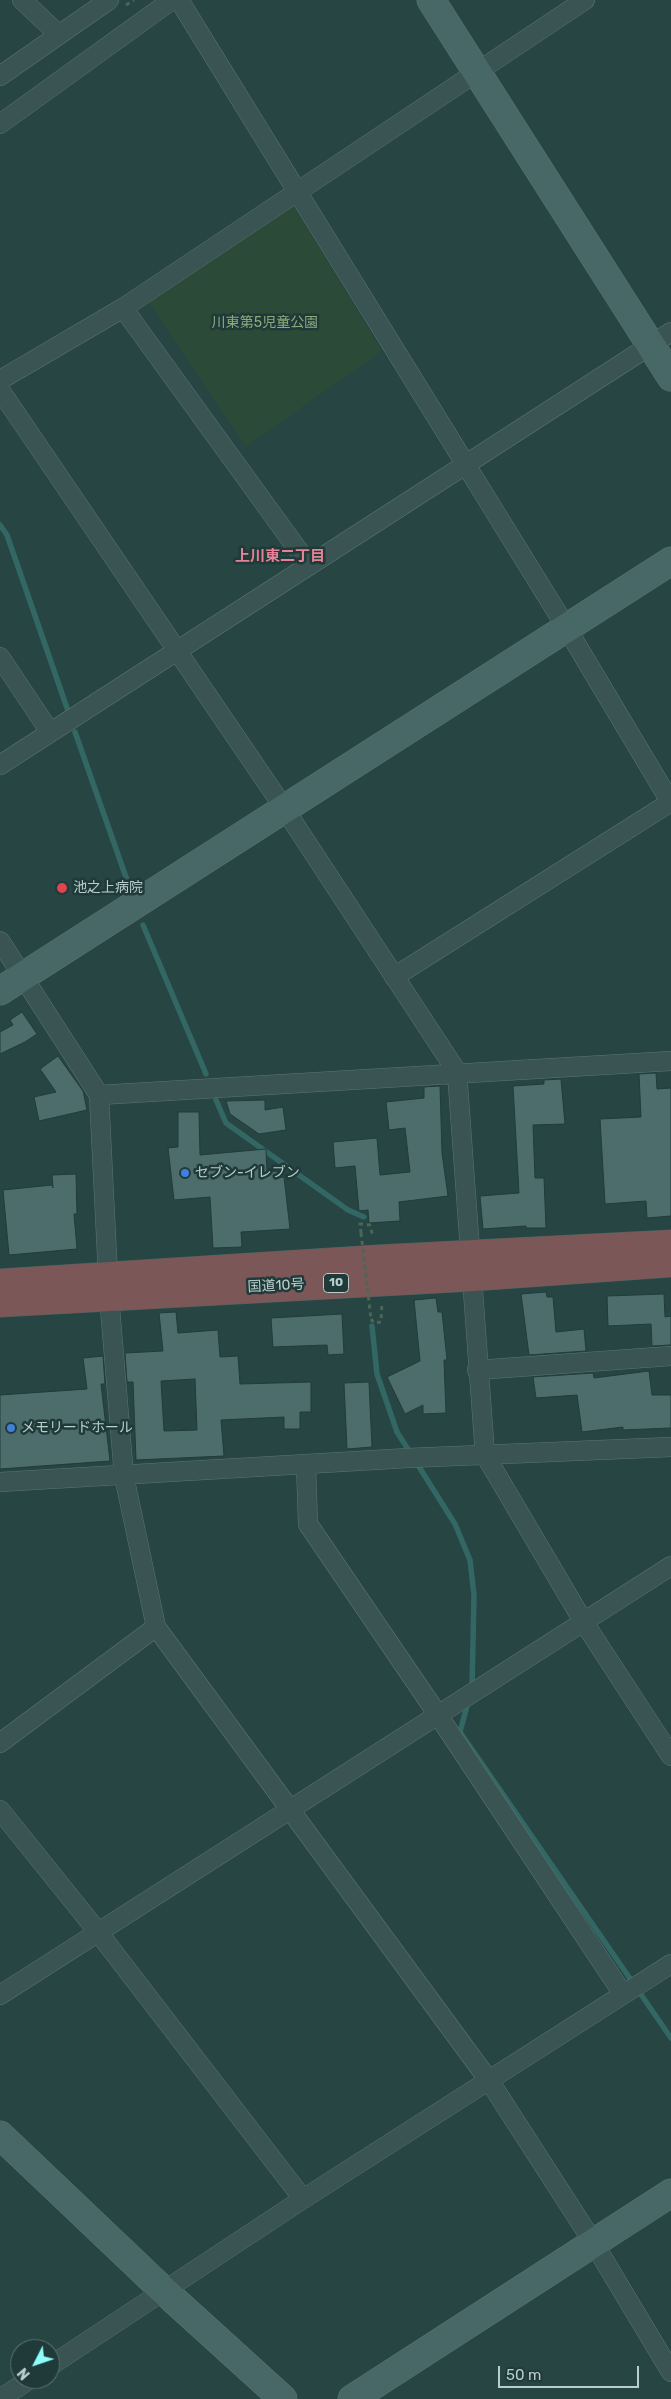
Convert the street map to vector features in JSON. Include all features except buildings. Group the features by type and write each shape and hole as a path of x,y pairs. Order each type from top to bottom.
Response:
{"highway":[{"name":"国道10号","path":"472,1266 671,1244"},
{"name":"国道10号","path":"0,1303 211,1271 671,1263"},
{"name":"国道10号","path":"0,1283 110,1286"}],"street":[{"path":"22,0 58,34"},
{"path":"0,76 58,34 110,0"},
{"path":"0,124 172,0"},
{"path":"179,0 566,627 671,803 394,977"},
{"path":"431,0 475,72 661,338 671,377"},
{"path":"0,380 122,308 585,0"},
{"path":"122,308 309,565"},
{"path":"0,765 661,338"},
{"path":"0,390 284,808 457,1072 484,1455 583,1621 671,1756"},
{"path":"0,991 671,561"},
{"path":"0,657 50,732"},
{"path":"0,941 99,1094 110,1286 124,1476 156,1627 490,2082 593,2242 671,2372"},
{"path":"99,1094 671,1061"},
{"path":"478,1370 671,1356"},
{"path":"0,1482 408,1458 671,1447"},
{"path":"306,1465 308,1524 442,1713 623,1994"},
{"path":"0,1995 671,1566"},
{"path":"0,1743 156,1627"},
{"path":"0,1810 98,1932 303,2199"},
{"path":"60,2359 303,2199 490,2082 671,1964"},
{"path":"0,2136 163,2290 283,2399"},
{"path":"352,2399 671,2193"}],"path":[{"path":"362,1233 371,1319"}],"green space":[{"name":"川東第5児童公園","path":"293,204 382,351 246,447 146,298"}],"waterway":[{"path":"0,525 7,535 67,708"},
{"path":"75,732 128,883"},
{"path":"143,925 206,1074"},
{"path":"216,1100 226,1123 348,1210 364,1217"},
{"path":"372,1326 377,1374 397,1432 411,1454"},
{"path":"416,1462 455,1524 470,1560 474,1595 472,1688"},
{"path":"468,1702 460,1732 671,2038"}],"place":[{"name":"池之上病院","path":"62,888"},
{"name":"セブン-イレブン","path":"185,1173"},
{"name":"メモリードホール","path":"11,1428"}],"district":[{"name":"上川東二丁目","path":"280,557"}]}
